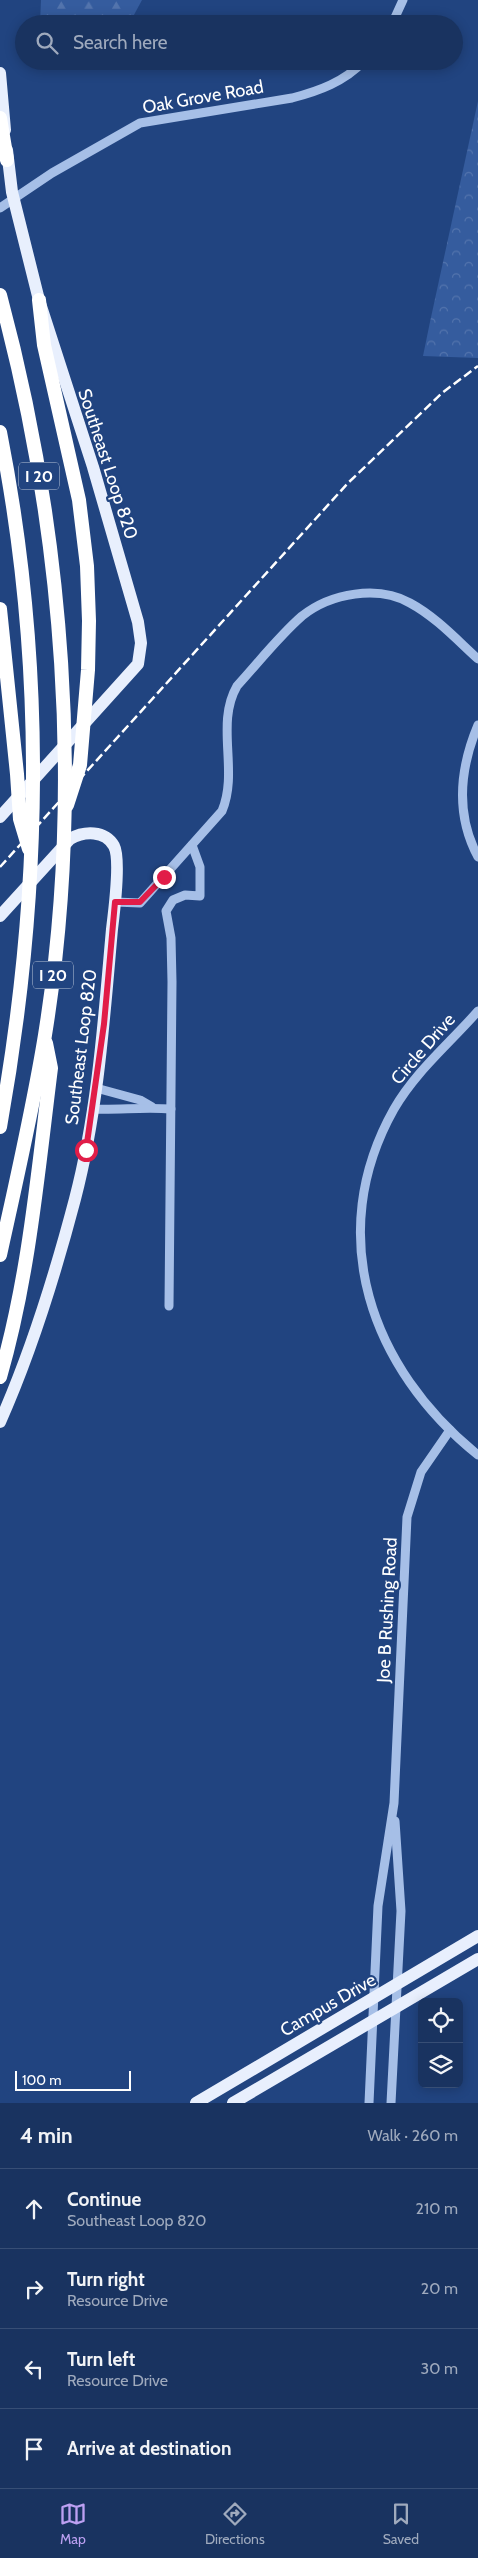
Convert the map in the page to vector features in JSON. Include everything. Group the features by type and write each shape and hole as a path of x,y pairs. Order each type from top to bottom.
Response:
{"highway":[{"path":"0,118 7,160"},
{"name":"I 20","path":"0,295 31,427 46,523 60,660 64,812 55,958 45,1036 0,1255"},
{"path":"39,300 44,345 79,500 87,566 90,621 80,765 64,812"},
{"name":"I 20","path":"0,432 20,550 31,668 34,771 30,907 17,1021 0,1127"},
{"path":"0,609 20,818 32,860"},
{"path":"0,1377 21,1286 51,1068 45,1036"}],"main road":[{"name":"Southeast Loop 820","path":"0,73 7,160 5,204 39,300 93,467 138,622 141,644 138,664 0,817"},
{"name":"Southeast Loop 820","path":"0,916 63,846 79,834 99,835 108,839 114,846 116,854 115,902 96,1088 75,1197 51,1286 30,1350 0,1422"},
{"name":"Campus Drive","path":"196,2103 478,1936"},
{"name":"Campus Drive","path":"232,2103 478,1960"}],"street":[{"path":"396,15 403,0"},
{"name":"Oak Grove Road","path":"5,204 66,165 140,123 271,102 316,92 334,83 352,70"},
{"path":"115,902 140,902 222,810 226,801 226,718 230,697 237,686 302,617 316,608 347,596 362,594 388,595 402,599 426,613 478,659"},
{"path":"478,725 469,746 462,791 466,828 478,857"},
{"path":"168,1306 172,982 171,938 166,911 173,900 185,895 200,896 200,867 192,844"},
{"name":"Circle Drive","path":"478,1011 427,1064 395,1108 380,1140 369,1173 362,1218 363,1265 366,1287 379,1330 402,1374 417,1394 450,1430 478,1455"},
{"path":"96,1088 140,1100 152,1107"},
{"path":"92,1109 140,1110 152,1107 171,1109"},
{"name":"Joe B Rushing Road","path":"369,2103 378,1906 394,1803 407,1517 421,1472 450,1430"},
{"name":"Joe B Rushing Road","path":"391,2103 401,1911 394,1803"}],"green space":[{"path":"41,0 142,0 134,15 40,15"},
{"path":"478,101 478,358 423,356 430,322"}],"railway":[{"path":"0,867 348,483 442,393 478,366"}],"route":[{"path":"86,1150 104,1024 115,902 134,904 140,902 145,899 164,877"}]}
